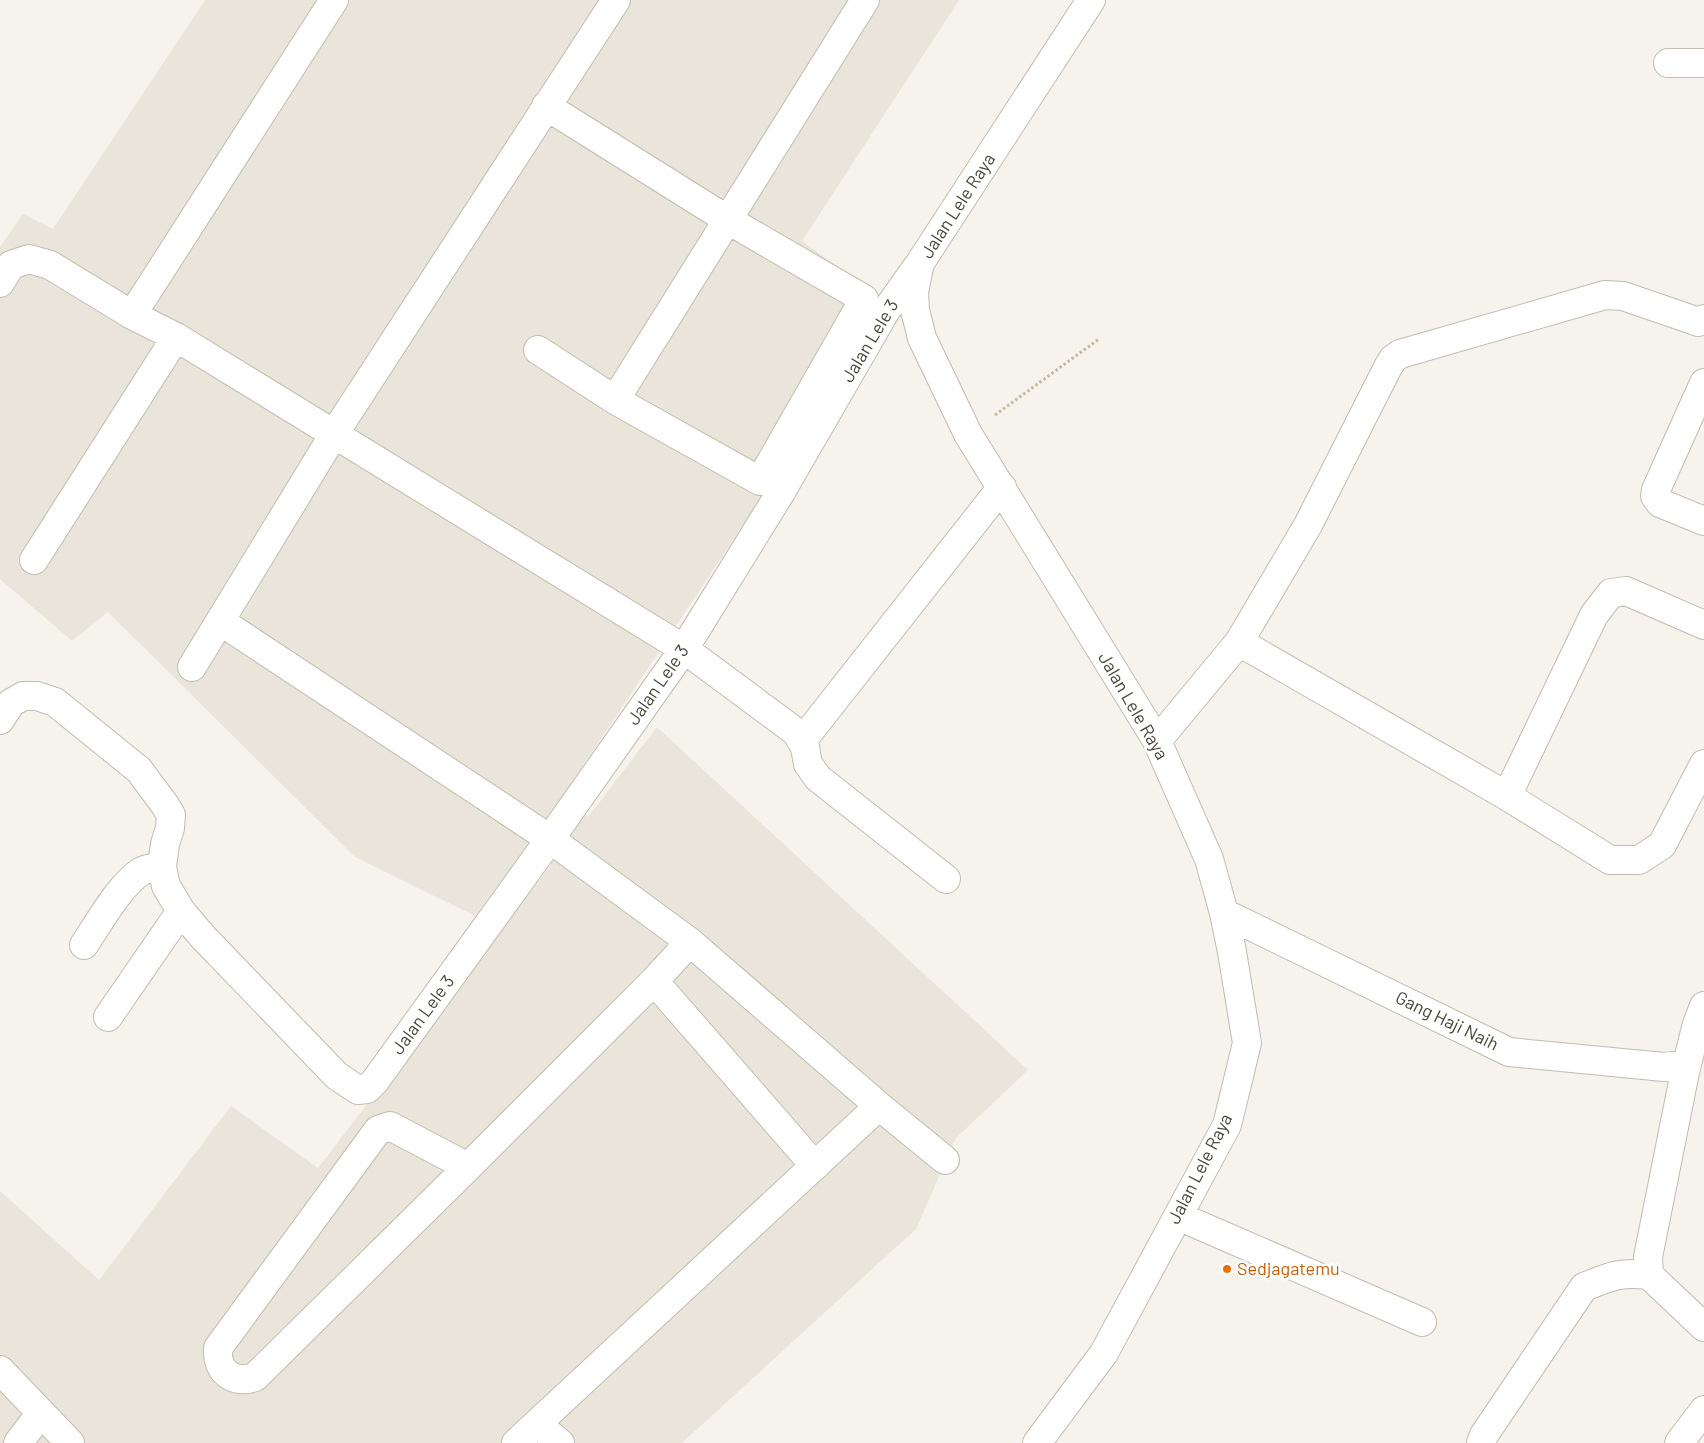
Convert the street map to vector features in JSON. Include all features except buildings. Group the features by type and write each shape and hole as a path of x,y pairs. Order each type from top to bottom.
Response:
{"street":[{"path":"132,314 334,0"},
{"path":"192,667 334,434 616,0"},
{"path":"615,400 865,0"},
{"name":"Jalan Lele Raya","path":"1036,1443 1104,1353 1227,1125 1247,1043 1224,913 1209,859 1157,741 968,434 922,338 915,310 914,292 920,263 1091,0"},
{"path":"1668,63 1704,63"},
{"path":"538,350 615,400 760,481 864,299 728,220 546,106"},
{"path":"0,283 11,265 29,259 50,265 132,314 176,337 684,649 796,732 805,747 808,764 818,778 946,879"},
{"name":"Jalan Lele 3","path":"181,911 203,937 338,1076 358,1090 367,1088 375,1081 550,839 684,649 780,492 885,312 920,263"},
{"path":"1157,741 1238,642 1308,525 1393,359 1400,354 1604,295 1623,296 1698,322 1704,319"},
{"path":"34,560 176,337"},
{"path":"1704,382 1655,496 1660,503 1704,521"},
{"path":"802,741 1002,487"},
{"path":"1507,796 1594,615 1610,593 1626,591 1704,625"},
{"path":"220,621 550,839 690,942 878,1106 945,1160"},
{"path":"1238,642 1507,796 1610,860 1639,860 1662,846 1704,764"},
{"path":"0,720 11,703 23,696 37,696 55,702 139,770 171,815 162,867 166,886 181,911 108,1017"},
{"path":"84,945 119,893 132,880 143,870 162,867"},
{"name":"Gang Haji Naih","path":"1224,913 1509,1052 1664,1068 1686,1068"},
{"path":"468,1167 390,1126 378,1130 218,1348 217,1359 220,1366 228,1375 237,1379 246,1380 255,1377 468,1167 690,942"},
{"path":"654,980 815,1166"},
{"path":"1649,1275 1648,1257 1686,1068 1697,1024 1704,1006"},
{"path":"1686,1068 1704,1092"},
{"path":"516,1443 878,1106"},
{"path":"1178,1216 1422,1322"},
{"path":"1481,1443 1484,1435 1584,1287 1610,1276 1628,1273 1649,1275 1704,1327"},
{"path":"0,1370 70,1443"},
{"path":"1679,1443 1704,1410"},
{"path":"18,1443 41,1413"},
{"path":"537,1424 560,1443"},
{"path":"0,1432 12,1443"}],"path":[{"path":"968,434 1099,340"}],"shaded area":[{"path":"205,0 959,0 802,241 880,297 757,504 563,796 588,817 657,727 1028,1070 956,1138 916,1229 682,1443 0,1443 0,1191 99,1280 231,1106 318,1168 551,865 526,847 475,916 355,857 108,612 72,641 0,579 0,247 23,214 53,229"}],"place":[{"name":"Sedjagatemu","path":"1227,1269"}]}
